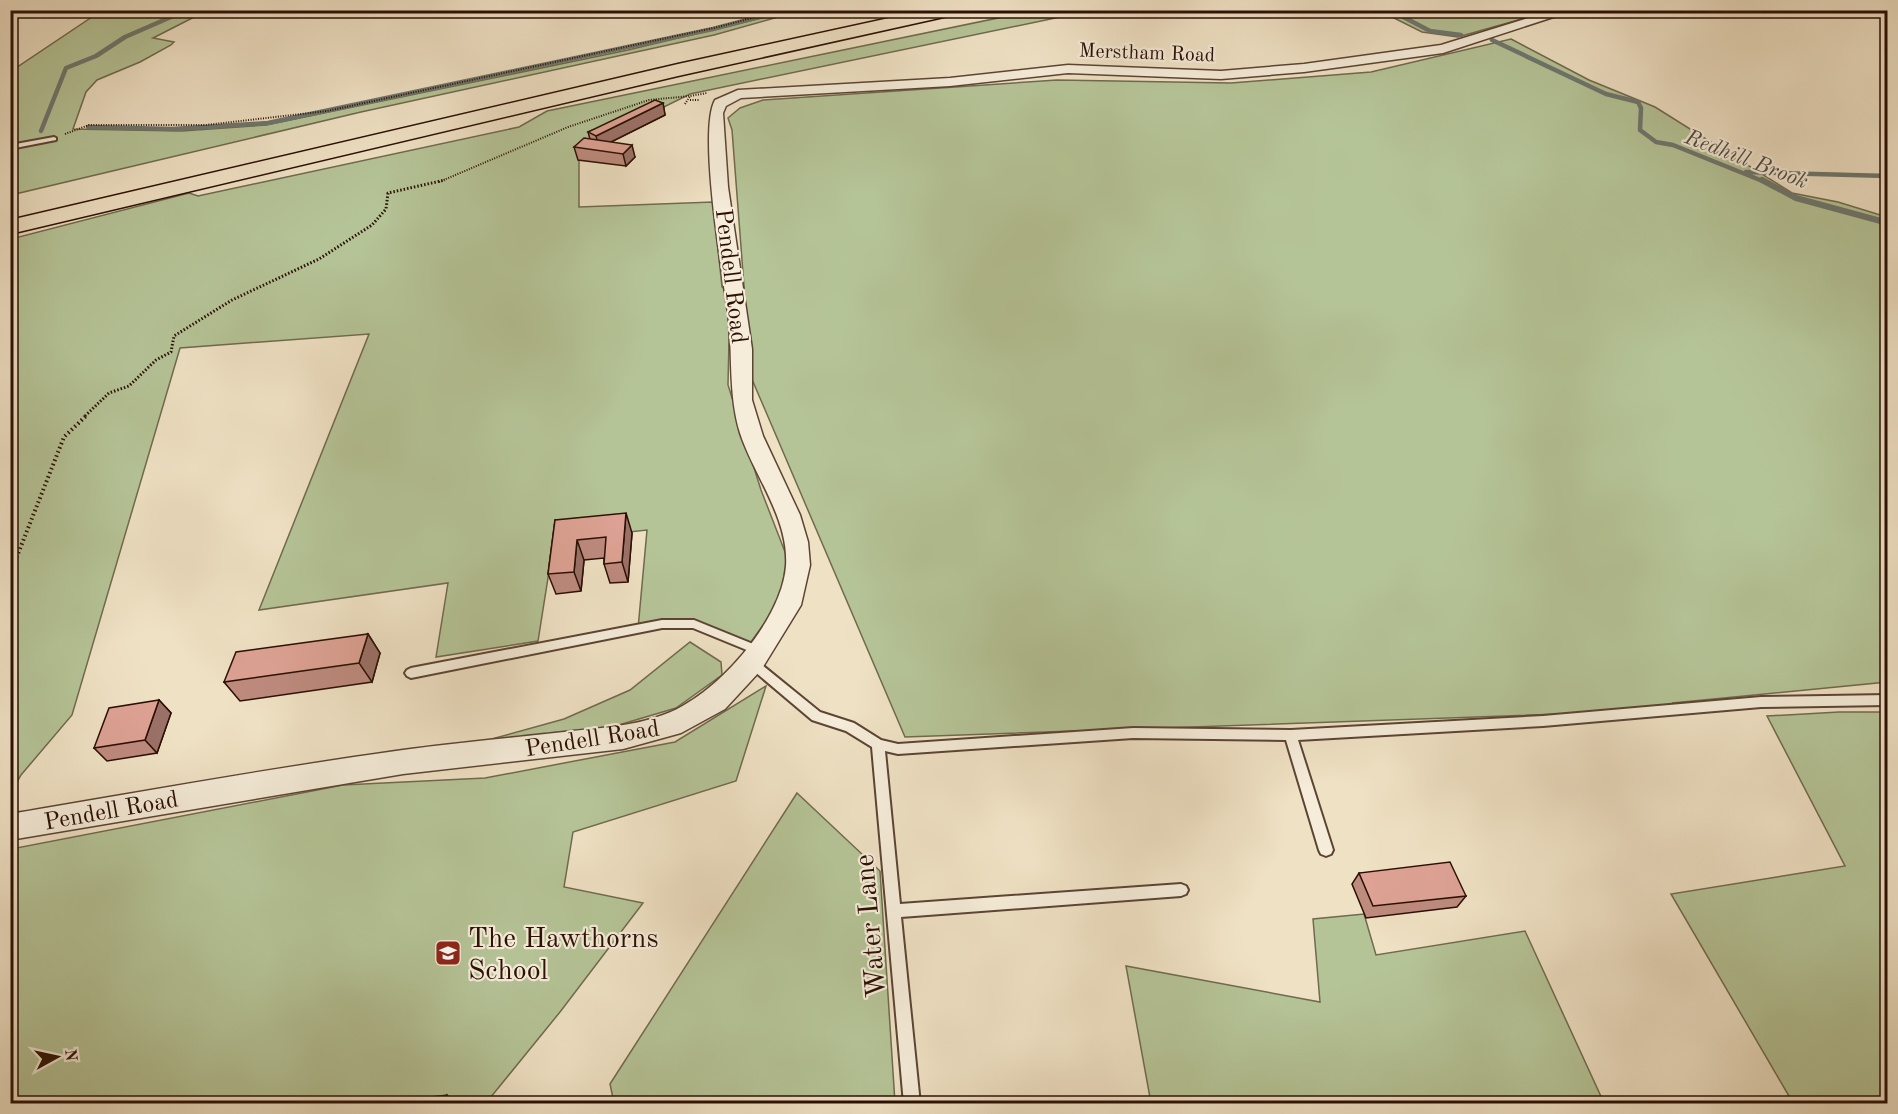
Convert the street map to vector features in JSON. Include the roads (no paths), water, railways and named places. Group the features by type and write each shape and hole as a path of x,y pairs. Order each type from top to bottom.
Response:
{"highway":[{"path":"426,109 877,10"},
{"path":"10,227 656,75 953,10"},
{"path":"10,207 142,175"}],"street":[{"name":"Merstham Road","path":"710,101 738,94 950,82 1068,69 1221,75 1326,65 1443,49 1569,10"},
{"name":"Pendell Road","path":"10,827 403,762 623,737 671,725 715,700 756,657 792,598 798,565 796,542 788,515 752,435 742,400 742,349 720,187 716,113 710,101"}],"lane":[{"path":"10,147 54,139"},
{"path":"411,673 662,624 694,624 756,657 816,716 850,727 878,744 898,750 1133,733 1291,735 1543,721 1761,702 1887,700"},
{"path":"1291,735 1326,850"},
{"name":"Water Lane","path":"878,744 912,1104"},
{"path":"893,911 1181,890"}],"waterway":[{"path":"41,131 66,68 96,56 125,37 187,10"},
{"path":"88,127 173,129 268,123 713,29 774,13 799,10"},
{"name":"Redhill Brook","path":"1390,10 1430,31 1461,35"},
{"name":"Redhill Brook","path":"1492,40 1606,94 1638,102 1641,108 1640,130 1656,142 1673,145 1765,182"},
{"path":"1746,172 1888,176"},
{"name":"Redhill Brook","path":"1762,180 1796,198 1888,223"}],"place":[{"name":"The Hawthorns School","path":"448,953"}]}
